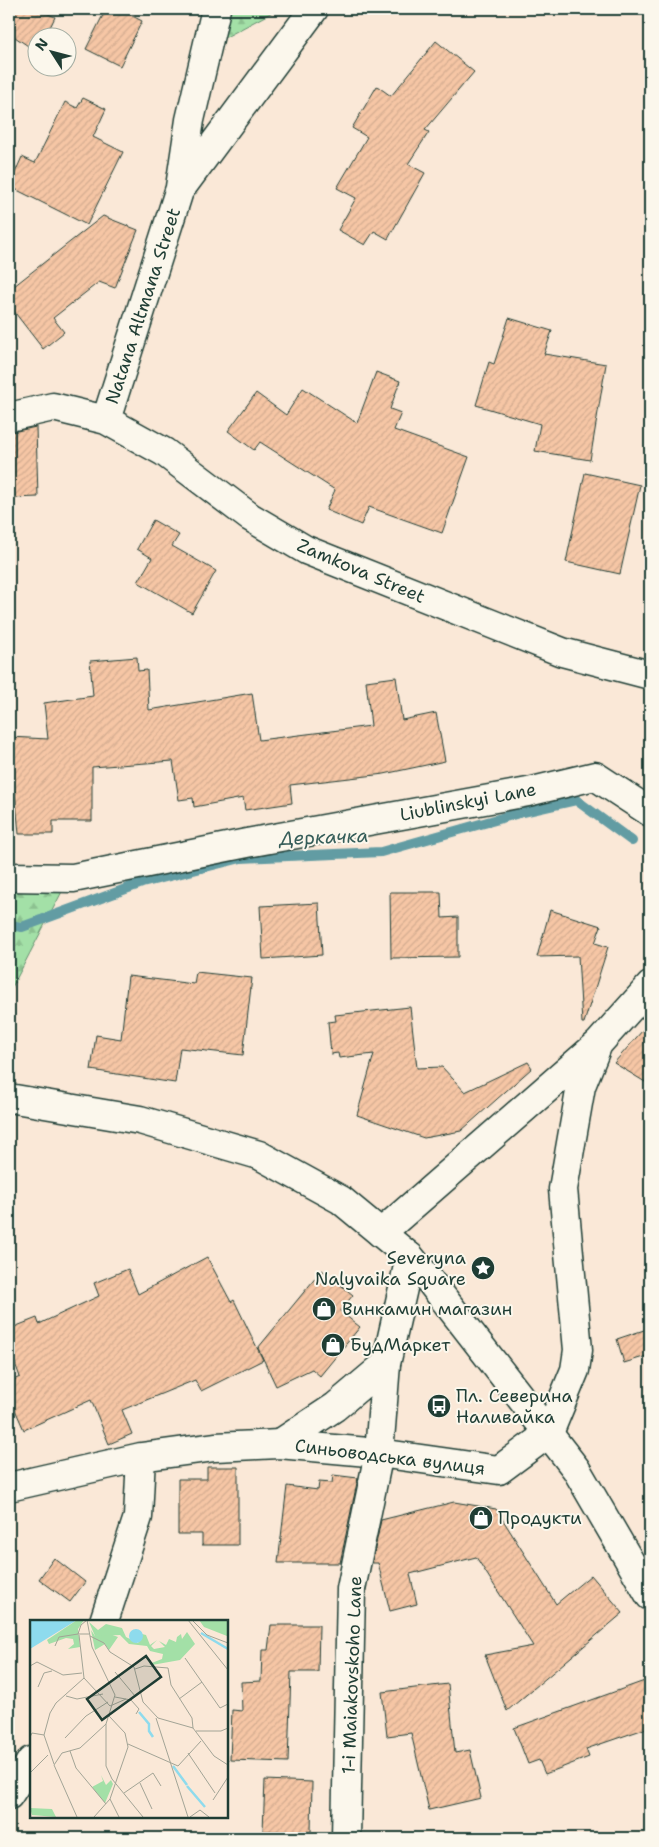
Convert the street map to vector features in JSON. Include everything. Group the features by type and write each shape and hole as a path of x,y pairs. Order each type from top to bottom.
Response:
{"street":[{"name":"Natana Altmana Street","path":"106,420 179,191 190,120 216,9"},
{"name":"Natana Altmana Street","path":"179,191 314,9"},
{"name":"Zamkova Street","path":"9,417 54,407 106,420 164,452 250,517 306,550 562,652 650,675"},
{"name":"Liublinskyi Lane","path":"9,878 73,878 247,843 528,792 595,776 650,812"},
{"path":"381,1233 598,1044 650,986"},
{"path":"549,1433 576,1370 578,1350 564,1189 581,1086 598,1044"},
{"path":"9,1098 140,1120 259,1155 341,1200 410,1257 549,1433 580,1476 650,1596"},
{"path":"386,1364 410,1257"},
{"name":"Синьоводська вулиця","path":"279,1444 335,1407 386,1364"},
{"name":"1-i Maiakovskoho Lane","path":"346,1838 351,1589 379,1454 386,1364"},
{"name":"Синьоводська вулиця","path":"9,1487 141,1457 215,1447 279,1444 379,1454 499,1470 549,1433"},
{"path":"104,1620 138,1517 141,1457"},
{"path":"9,1795 30,1763"}],"green space":[{"path":"221,9 278,9 213,44"},
{"path":"9,881 67,882 9,993"}],"building":[{"path":"9,9 37,9 55,17 50,28 28,28 28,46 9,33"},
{"path":"106,9 119,9 142,21 120,66 86,49"},
{"path":"436,41 474,72 425,130 429,132 408,164 425,173 388,239 374,231 365,245 338,230 356,198 337,188 367,137 352,128 377,86 391,96"},
{"path":"83,98 106,109 93,137 123,152 87,225 9,186 22,157 35,163 65,102 77,108"},
{"path":"103,216 138,230 115,288 99,282 53,318 64,332 43,349 9,305 9,290"},
{"path":"509,318 552,331 544,354 606,364 590,460 535,451 540,424 476,405 489,362 494,364"},
{"path":"376,372 400,381 390,409 401,413 394,430 469,457 442,533 369,507 361,525 326,510 335,490 260,442 254,450 228,431 256,393 286,415 303,388 357,423"},
{"path":"36,427 38,497 13,498 12,432"},
{"path":"585,473 640,485 620,574 566,562"},
{"path":"153,520 179,535 172,546 216,571 192,613 138,582 152,558 137,549"},
{"path":"137,657 138,671 147,670 149,710 252,693 259,740 371,726 366,681 396,677 402,720 436,713 445,761 384,774 290,785 292,803 245,810 243,798 194,807 193,798 179,800 173,761 92,767 92,821 53,821 53,834 19,834 15,791 9,791 9,737 48,739 44,703 93,696 90,661"},
{"path":"390,892 441,892 442,918 458,917 458,957 391,958"},
{"path":"319,903 322,955 263,959 260,906"},
{"path":"550,910 601,926 595,943 608,947 584,1023 582,1023 578,956 537,957"},
{"path":"196,972 252,978 243,1055 180,1048 175,1083 91,1070 96,1035 121,1039 128,976 194,984"},
{"path":"410,1007 417,1068 442,1067 465,1092 528,1062 532,1068 461,1131 424,1138 357,1115 374,1054 339,1058 338,1053 331,1054 328,1022 336,1021 335,1015"},
{"path":"650,1022 650,1085 614,1063"},
{"path":"207,1257 231,1302 234,1300 263,1360 201,1391 195,1380 122,1410 132,1434 109,1444 91,1400 24,1430 9,1396 9,1382 20,1377 9,1347 9,1329 37,1318 39,1324 99,1296 94,1283 128,1269 138,1294"},
{"path":"322,1270 353,1295 340,1311 360,1327 320,1376 312,1369 276,1386 258,1348"},
{"path":"650,1328 650,1355 624,1363 617,1339"},
{"path":"207,1467 238,1467 238,1545 202,1545 202,1534 178,1534 178,1479 207,1479"},
{"path":"333,1475 358,1478 340,1563 278,1563 287,1486 318,1490 319,1482 332,1483"},
{"path":"454,1502 496,1509 556,1604 591,1575 623,1613 507,1711 485,1655 533,1646 476,1557 410,1574 417,1604 390,1611 378,1563 372,1563 381,1520"},
{"path":"54,1558 85,1582 70,1602 39,1579"},
{"path":"271,1625 319,1625 318,1672 291,1672 288,1762 230,1760 232,1710 242,1711 241,1682 261,1681 262,1650 268,1650"},
{"path":"650,1679 650,1727 586,1749 589,1757 545,1774 539,1760 528,1764 514,1728"},
{"path":"448,1684 455,1753 470,1750 481,1798 429,1810 411,1733 387,1736 382,1692"},
{"path":"265,1780 312,1782 311,1832 263,1831"}],"waterway":[{"name":"Деркачка","path":"9,925 22,927 142,883 241,858 381,852 523,812 576,800 632,841"}],"place":[{"name":"Severyna Nalyvaika Square","path":"483,1268"},
{"name":"Винкамин магазин","path":"324,1309"},
{"name":"БудМаркет","path":"333,1345"},
{"name":"Пл. Северина Наливайка","path":"439,1406"},
{"name":"Продукти","path":"481,1518"}]}
